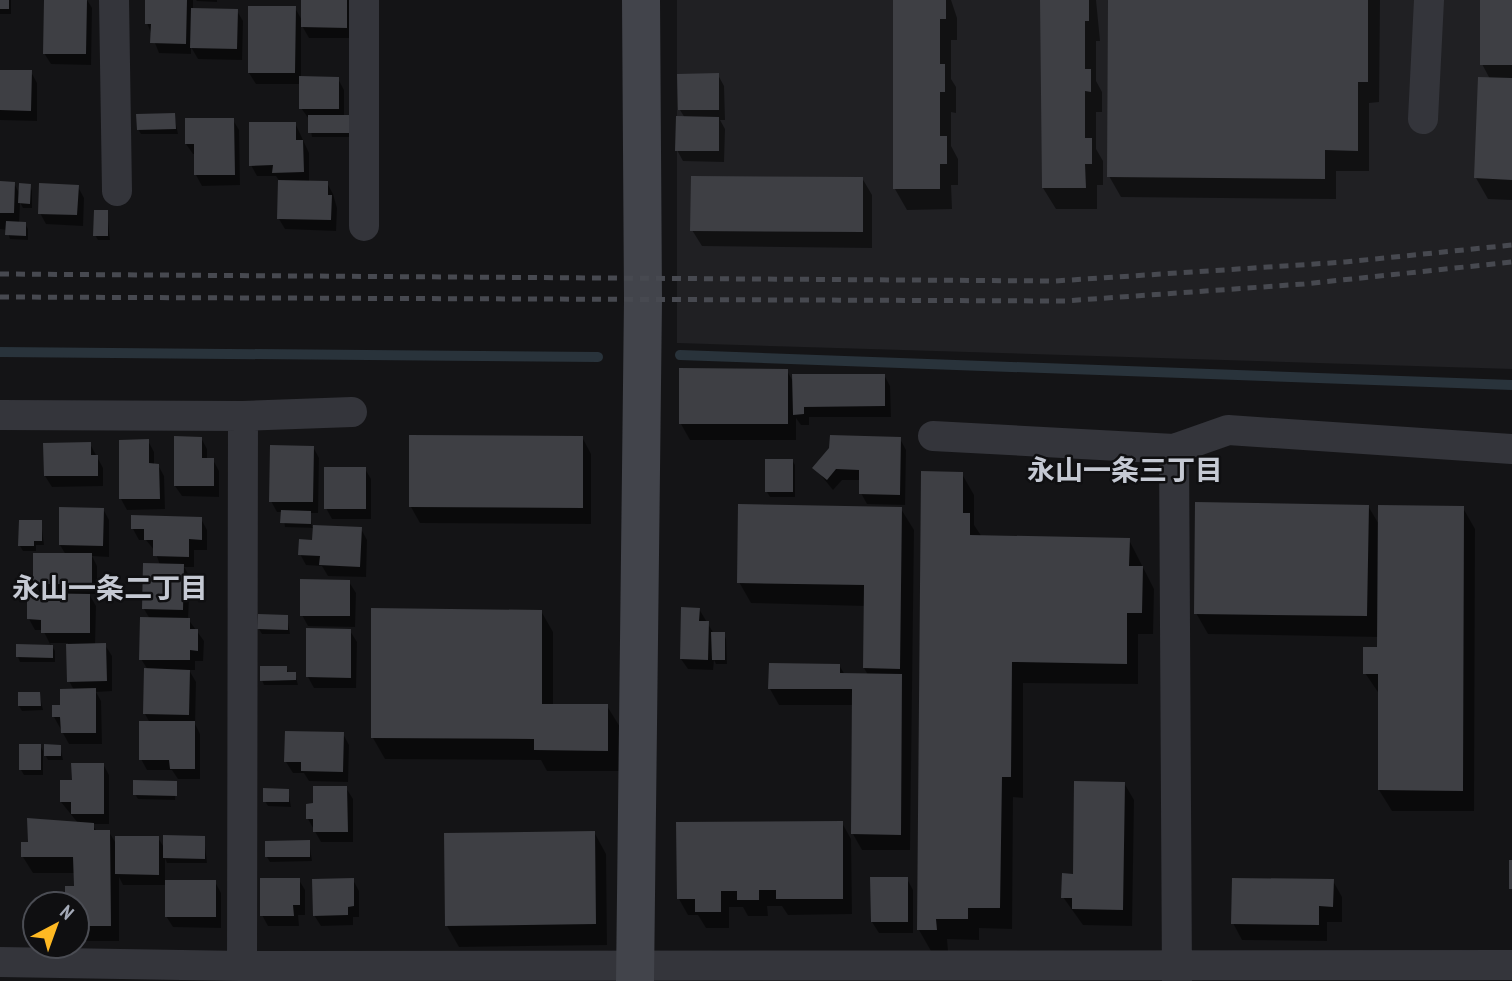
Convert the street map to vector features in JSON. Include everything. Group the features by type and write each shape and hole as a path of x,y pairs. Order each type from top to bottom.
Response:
{"street":[{"path":"114,0 117,191"},
{"path":"364,0 364,226"},
{"path":"635,973 643,300 641,0"},
{"path":"1423,119 1429,0"},
{"path":"0,415 243,416 352,412"},
{"path":"242,966 243,416"},
{"path":"933,436 1174,449 1228,430 1512,449"},
{"path":"1174,449 1177,972"},
{"path":"0,962 454,973 1177,972 1512,964"}],"shaded area":[{"path":"677,0 1512,0 1512,369 677,343"}],"building":[{"path":"0,0 9,0 9,9 0,9"},
{"path":"44,0 87,0 86,54 43,54"},
{"path":"145,0 187,0 186,44 150,43 151,24 145,24"},
{"path":"301,0 347,0 347,28 301,27"},
{"path":"893,0 946,0 946,19 940,19 940,64 945,64 945,92 940,92 940,136 947,136 947,164 940,164 940,189 893,189"},
{"path":"1040,0 1089,0 1089,21 1085,21 1085,69 1091,69 1091,92 1085,91 1085,138 1092,138 1092,164 1085,164 1086,188 1042,188"},
{"path":"1108,0 1368,0 1368,82 1358,82 1358,151 1325,150 1325,179 1107,177"},
{"path":"1480,0 1512,0 1512,65 1480,65"},
{"path":"248,6 296,6 295,73 248,73"},
{"path":"191,8 238,9 237,49 190,48"},
{"path":"0,70 32,70 31,111 0,110"},
{"path":"719,73 719,110 678,110 677,74"},
{"path":"299,76 339,77 339,109 299,109"},
{"path":"1478,77 1512,78 1512,180 1474,178"},
{"path":"175,113 176,129 137,130 136,114"},
{"path":"308,115 351,115 352,133 308,133"},
{"path":"676,116 719,117 719,151 675,151"},
{"path":"185,118 234,118 235,175 194,175 194,144 185,144"},
{"path":"249,122 296,122 296,140 303,140 304,172 272,173 273,165 249,166"},
{"path":"691,176 863,177 863,232 690,231"},
{"path":"278,180 328,181 328,195 332,195 331,220 277,219"},
{"path":"0,181 15,182 14,213 0,213"},
{"path":"19,183 31,184 30,204 18,203"},
{"path":"39,183 79,185 77,215 38,214"},
{"path":"94,210 108,210 108,236 93,236"},
{"path":"6,221 26,222 26,236 5,235"},
{"path":"679,368 788,369 788,424 679,424"},
{"path":"792,374 885,374 885,406 804,407 804,414 793,415"},
{"path":"409,435 583,436 583,508 409,507"},
{"path":"830,435 901,437 900,495 859,494 859,470 836,469 827,480 812,468 829,448"},
{"path":"174,436 202,437 202,458 214,458 214,486 174,486"},
{"path":"149,439 149,463 159,464 160,499 119,499 119,440"},
{"path":"91,442 91,455 98,455 98,476 44,476 43,443"},
{"path":"270,445 314,446 313,502 269,502"},
{"path":"765,459 793,459 793,492 765,492"},
{"path":"324,467 366,467 366,509 324,509"},
{"path":"921,471 963,472 963,513 970,513 970,535 1130,538 1129,566 1143,566 1142,613 1127,613 1127,664 1012,662 1011,777 1002,777 1000,908 968,908 968,919 936,919 937,930 917,930"},
{"path":"1195,502 1369,505 1367,616 1194,614"},
{"path":"738,504 902,507 900,669 863,668 864,585 737,583"},
{"path":"1378,505 1464,506 1463,791 1378,790 1378,674 1363,674 1363,647 1377,647"},
{"path":"59,507 104,508 103,546 59,545"},
{"path":"281,510 311,511 311,524 280,523"},
{"path":"131,515 202,517 202,540 189,539 189,557 153,556 153,540 144,540 144,529 131,529"},
{"path":"19,520 42,520 42,541 34,541 34,546 18,546"},
{"path":"313,525 362,527 360,567 319,565 320,556 298,555 299,539 312,540"},
{"path":"33,553 92,553 92,584 33,584"},
{"path":"143,563 184,564 183,610 142,609"},
{"path":"300,579 350,580 350,616 300,616"},
{"path":"27,593 90,594 90,633 41,633 41,620 27,619"},
{"path":"681,607 700,608 699,621 709,621 708,660 680,659"},
{"path":"371,608 542,610 542,704 608,704 608,751 534,750 534,739 371,738"},
{"path":"258,614 288,615 288,630 257,629"},
{"path":"140,617 190,618 190,629 198,629 198,651 190,650 190,660 139,660"},
{"path":"306,628 351,629 351,678 306,677"},
{"path":"711,632 725,632 725,660 712,660"},
{"path":"106,643 107,681 67,682 66,644"},
{"path":"16,644 53,645 53,658 16,657"},
{"path":"769,663 840,664 840,673 902,674 901,835 851,834 852,689 768,689"},
{"path":"260,666 287,666 287,672 296,672 296,680 260,681"},
{"path":"144,668 190,670 189,715 143,714"},
{"path":"96,688 96,733 61,733 60,717 52,717 52,705 60,705 60,689"},
{"path":"18,692 40,692 41,706 18,706"},
{"path":"139,721 195,721 195,769 170,769 169,760 139,760"},
{"path":"285,731 344,732 343,772 301,771 301,762 284,762"},
{"path":"19,744 41,744 41,770 19,770"},
{"path":"44,744 61,745 61,756 44,756"},
{"path":"71,763 104,763 104,814 71,814 71,802 60,802 60,780 72,780"},
{"path":"133,780 177,781 177,796 133,795"},
{"path":"1074,781 1125,782 1123,910 1072,909 1072,898 1061,898 1062,873 1073,874"},
{"path":"313,786 347,786 348,832 313,832 313,819 306,819 306,804 313,803"},
{"path":"263,788 289,789 289,802 263,802"},
{"path":"27,818 94,823 94,830 110,830 111,926 91,926 91,890 65,890 65,886 74,886 73,857 21,857 21,842 28,842"},
{"path":"843,821 843,899 776,899 776,890 759,890 759,900 737,900 737,891 721,891 721,912 695,912 695,899 677,899 676,822"},
{"path":"595,831 596,924 445,926 444,833"},
{"path":"163,835 205,836 205,859 163,858"},
{"path":"115,836 159,836 159,875 115,874"},
{"path":"310,840 310,857 265,857 265,841"},
{"path":"1509,860 1512,860 1512,889 1509,889"},
{"path":"870,877 908,877 908,922 871,922"},
{"path":"260,878 300,878 300,905 293,905 294,916 260,916"},
{"path":"354,878 354,906 348,907 348,915 313,916 312,879"},
{"path":"1232,878 1334,879 1333,907 1319,906 1319,925 1231,924"},
{"path":"165,880 216,880 216,917 165,917"}],"waterway":[{"path":"0,352 598,357"},
{"path":"680,355 1512,385"}],"railway":[{"path":"0,274 1055,281 1345,262 1512,245"},
{"path":"0,297 1065,301 1304,284 1512,262"}],"district":[{"name":"永山一条三丁目","path":"1125,470"},
{"name":"永山一条二丁目","path":"110,588"}]}
